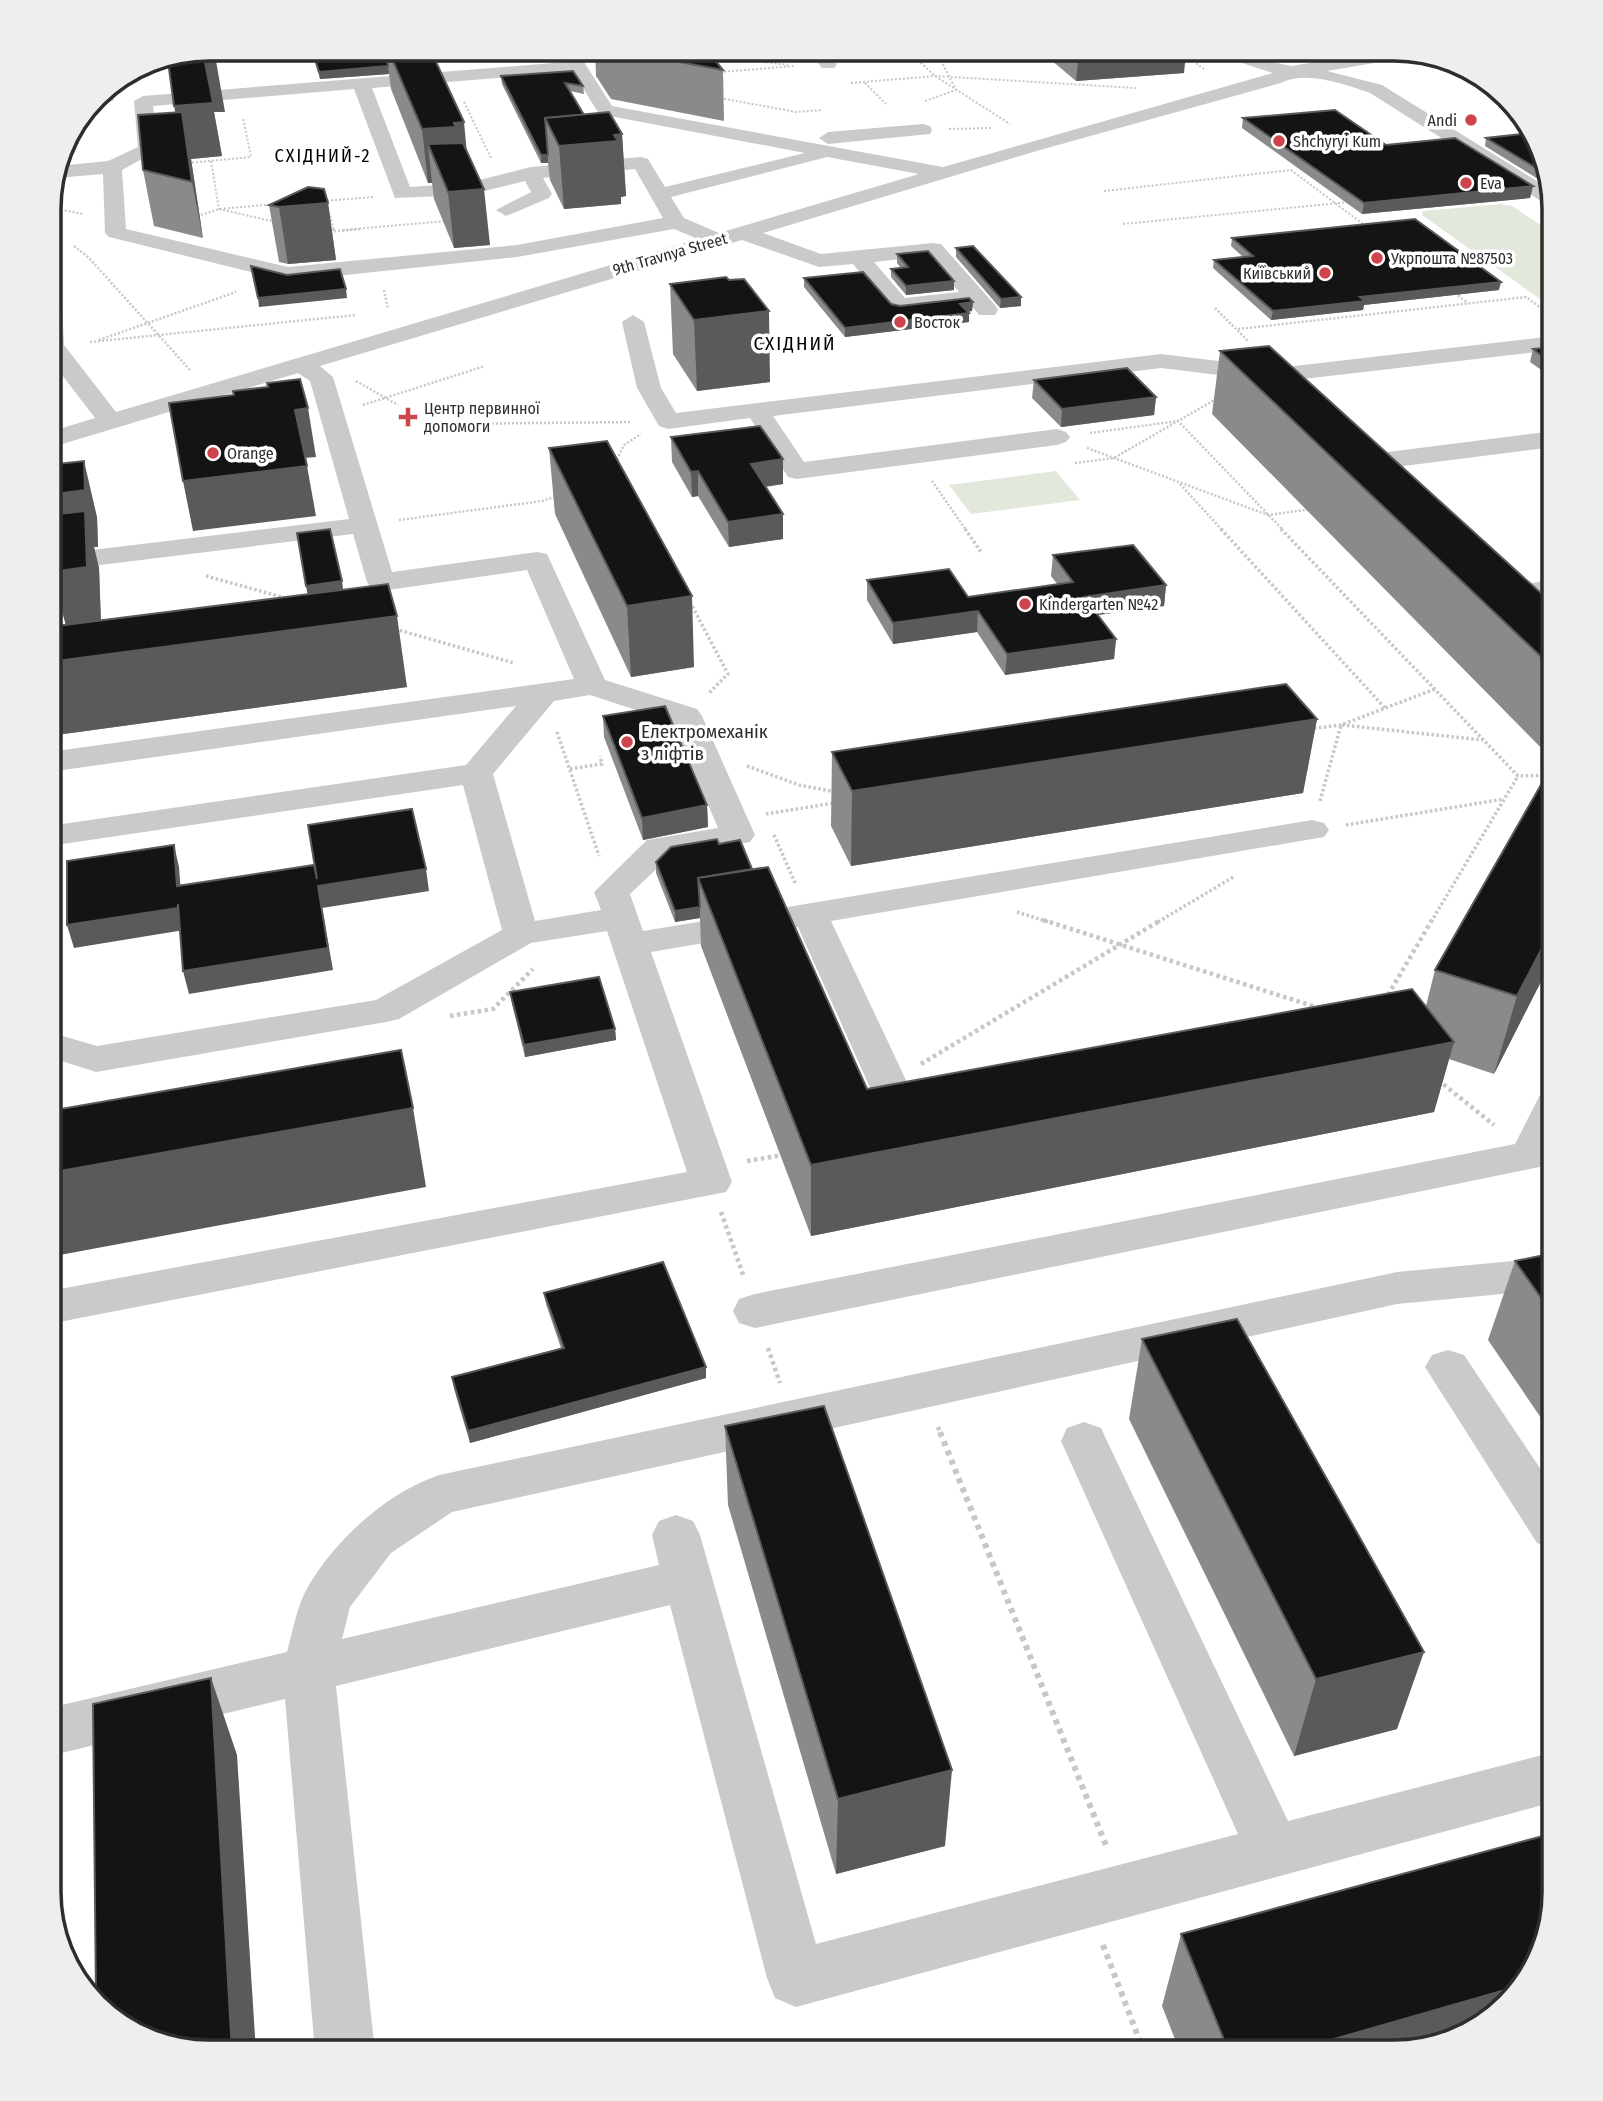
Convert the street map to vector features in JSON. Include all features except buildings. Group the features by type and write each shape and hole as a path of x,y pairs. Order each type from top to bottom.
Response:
{"street":[{"path":"552,61 556,68"},
{"path":"1249,62 1254,65 1353,80 1376,89 1540,189"},
{"path":"1290,71 1349,62"},
{"path":"66,171 112,167 148,150 143,101 578,66 606,110 945,173"},
{"name":"9th Travnya Street","path":"62,436 717,240 1275,79 1290,71"},
{"path":"361,83 402,194 468,190 531,173 641,163 676,222"},
{"path":"777,142 923,130"},
{"path":"659,194 831,152"},
{"path":"112,167 116,233 288,274 517,251 676,222 717,240"},
{"path":"506,210 542,194 531,173"},
{"path":"743,233 819,261 933,249 982,304 900,305 859,257"},
{"path":"633,322 649,388 668,421 1161,361 1277,375 1542,344"},
{"path":"62,362 111,422"},
{"path":"299,364 321,377 381,582 537,560 592,686"},
{"path":"1277,375 1306,401"},
{"path":"757,410 797,471 1057,437"},
{"path":"1400,488 1363,454 1542,440"},
{"path":"62,562 364,525"},
{"path":"1516,594 1542,591"},
{"path":"61,1306 711,1182 621,918 659,847 738,835 686,716 592,686 62,760"},
{"path":"62,834 475,773 544,692"},
{"path":"475,773 521,934"},
{"path":"61,1048 96,1059 386,1010 521,934 621,918 810,914 1312,830"},
{"path":"810,914 894,1098"},
{"path":"755,1311 1542,1152"},
{"path":"344,2040 307,1670 327,1599 374,1539 439,1495 1397,1288 1542,1274"},
{"path":"1448,1367 1542,1511"},
{"path":"1084,1441 1273,1851"},
{"path":"61,1729 307,1670 682,1557 796,1978 1542,1780"}],"path":[{"path":"717,73 797,66 759,61"},
{"path":"920,62 935,76 1015,127 923,130"},
{"path":"942,62 956,90"},
{"path":"1186,65 1197,64"},
{"path":"452,76 502,181"},
{"path":"847,83 935,76 1146,88"},
{"path":"865,82 886,105"},
{"path":"921,102 956,90"},
{"path":"716,97 796,112"},
{"path":"181,163 251,158 243,117"},
{"path":"211,161 219,209"},
{"path":"1104,191 1291,170 1368,229"},
{"path":"312,201 402,194"},
{"path":"326,200 335,231"},
{"path":"1123,224 1362,201"},
{"path":"201,215 219,209 286,204"},
{"path":"219,209 282,223"},
{"path":"320,233 454,220"},
{"path":"328,238 335,231"},
{"path":"62,270 134,238"},
{"path":"89,258 191,371"},
{"path":"62,348 91,342 288,274"},
{"path":"1446,287 1468,303"},
{"path":"1215,308 1238,329 1526,297 1542,308"},
{"path":"62,348 91,342 362,315"},
{"path":"332,415 485,366"},
{"path":"1114,458 1220,397"},
{"path":"448,424 668,421"},
{"path":"1057,437 1178,421"},
{"path":"1178,421 1518,776 1542,775"},
{"path":"1057,437 1268,515 1319,508"},
{"path":"607,470 615,463 621,474"},
{"path":"931,481 981,552"},
{"path":"1179,482 1385,708"},
{"path":"364,525 542,501 563,494"},
{"path":"129,554 301,603"},
{"path":"684,592 728,674"},
{"path":"393,629 523,666"},
{"path":"1300,731 1341,724 1435,689"},
{"path":"544,692 621,918"},
{"path":"1341,724 1483,740"},
{"path":"1341,724 1312,830 1504,799"},
{"path":"698,742 742,764 799,785 838,793"},
{"path":"570,769 602,764 600,756"},
{"path":"1385,1001 1518,776"},
{"path":"731,820 839,802"},
{"path":"894,1098 1121,945 1240,873"},
{"path":"951,891 1331,1012"},
{"path":"1433,1076 1542,1152"},
{"path":"706,1169 787,1154"},
{"path":"924,1390 1105,1896 1141,2040"}],"shaded area":[{"path":"1501,204 1512,206 1542,226 1542,300 1422,215 1423,211"},
{"path":"1056,471 1080,500 971,514 949,485"}],"place":[{"name":"Andi","path":"1471,120"},
{"name":"Shchyryi Kum","path":"1279,141"},
{"name":"Eva","path":"1466,183"},
{"name":"Укрпошта №87503","path":"1377,258"},
{"name":"Київський","path":"1325,273"},
{"name":"Восток","path":"900,322"},
{"name":"Центр первинної допомоги","path":"408,417"},
{"name":"Orange","path":"213,453"},
{"name":"Kindergarten №42","path":"1025,604"},
{"name":"Електромеханік з ліфтів","path":"627,742"}],"district":[{"name":"СХІДНИЙ-2","path":"323,156"},
{"name":"СХІДНИЙ","path":"795,343"}]}
